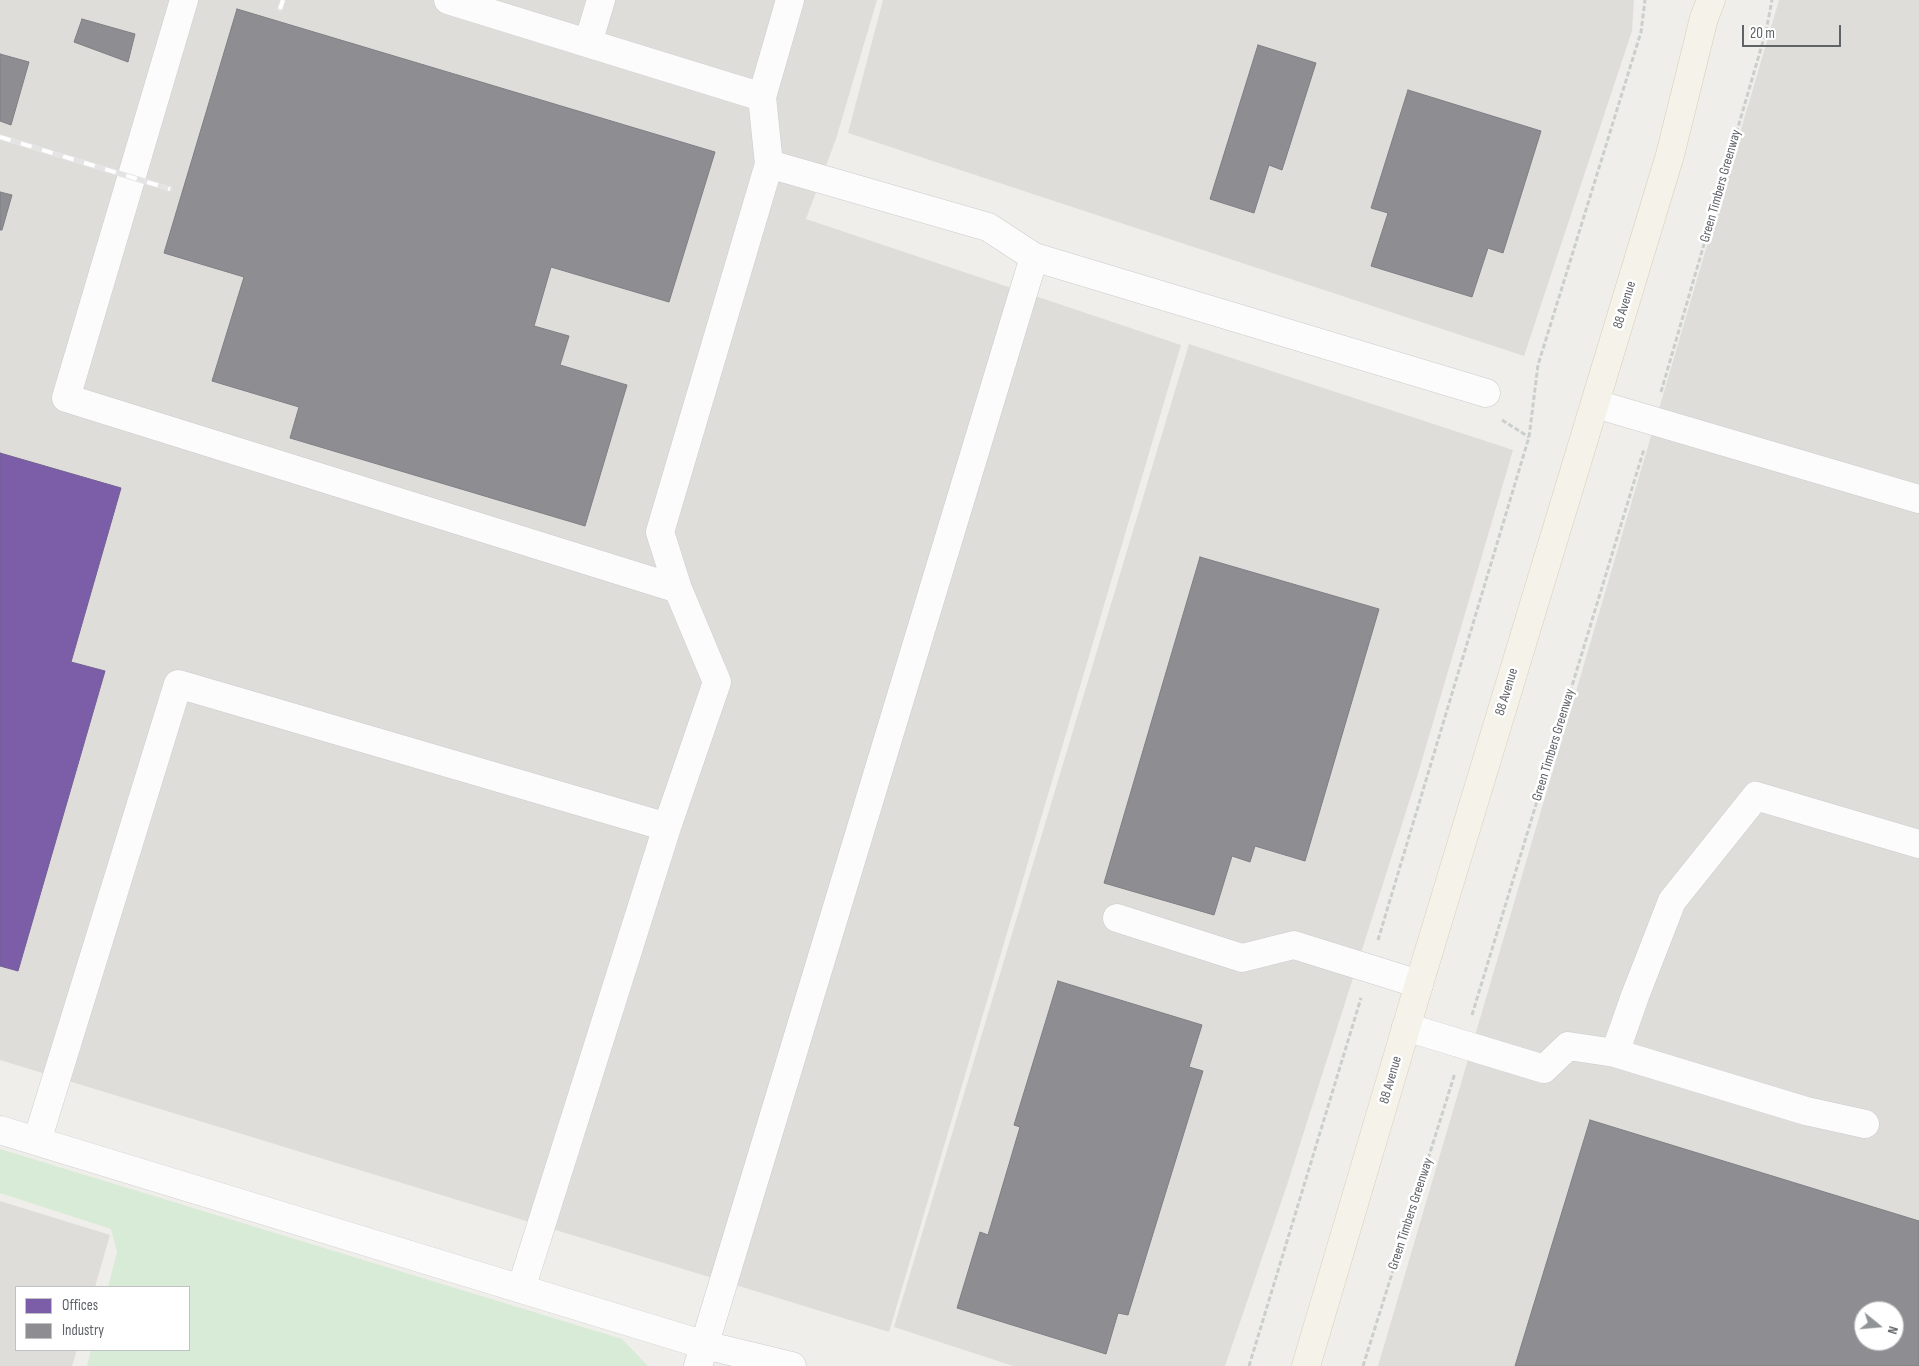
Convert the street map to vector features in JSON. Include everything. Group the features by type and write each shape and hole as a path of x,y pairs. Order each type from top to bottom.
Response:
{"main road":[{"name":"88 Avenue","path":"1306,1366 1419,984 1670,155 1705,6"}],"lane":[{"path":"184,0 66,398 678,589"},
{"path":"448,0 762,97"},
{"path":"588,43 601,0"},
{"path":"521,1289 667,827 717,682 678,589 660,532 769,164 762,97 790,0"},
{"path":"769,164 988,226 1034,257 1486,392"},
{"path":"701,1356 1034,257"},
{"path":"1596,404 1919,499"},
{"path":"37,1142 178,684 667,827"},
{"path":"1615,1053 1634,996 1672,901 1756,796 1919,844"},
{"path":"1117,918 1242,958 1294,945 1419,984"},
{"path":"1406,1028 1544,1069 1568,1046 1615,1053 1806,1111 1865,1124"},
{"path":"0,1130 521,1289 701,1356 792,1366"}],"path":[{"path":"1249,1366 1529,437 1538,365 1640,32 1645,0"},
{"name":"Green Timbers Greenway","path":"1667,371 1766,31 1772,0"},
{"name":"Green Timbers Greenway","path":"1470,1022 1639,463"},
{"name":"Green Timbers Greenway","path":"1363,1366 1456,1070"}],"shaded area":[{"path":"0,0 877,0 836,139 806,219 1181,345 889,1332 0,1060"},
{"path":"883,0 1634,0 1632,31 1524,356 848,133"},
{"path":"1779,0 1919,0 1919,1366 1378,1366"},
{"path":"1189,344 1513,450 1417,777 1287,1185 1225,1366 1013,1366 894,1327"},
{"path":"0,1201 110,1235 95,1286 15,1286 15,1351 77,1351 72,1366 0,1366"}],"green space":[{"path":"0,1149 622,1339 648,1366 87,1366 91,1351 190,1351 190,1286 108,1286 117,1252 111,1229 0,1193"}],"building: Offices":[{"path":"0,453 121,488 71,662 105,671 18,971 0,966"}],"building: Industry":[{"path":"237,9 715,152 669,302 551,267 534,326 569,336 560,365 627,385 585,526 290,438 299,407 212,381 244,277 164,253"},
{"path":"82,19 135,34 128,62 74,42"},
{"path":"1258,45 1316,63 1282,170 1269,165 1254,213 1210,199"},
{"path":"0,54 29,62 11,125 0,121"},
{"path":"1408,90 1541,131 1503,253 1488,248 1472,297 1371,266 1388,213 1371,208"},
{"path":"0,192 12,195 2,230 0,230"},
{"path":"1200,557 1379,609 1305,861 1255,846 1250,862 1232,856 1214,915 1104,883"},
{"path":"1058,981 1202,1025 1189,1067 1203,1071 1128,1315 1118,1313 1106,1354 957,1308 980,1232 988,1235 1020,1127 1014,1125"},
{"path":"1590,1120 1919,1221 1919,1366 1515,1366"}],"railway":[{"path":"280,9 283,0"},
{"path":"0,137 170,189"}]}
